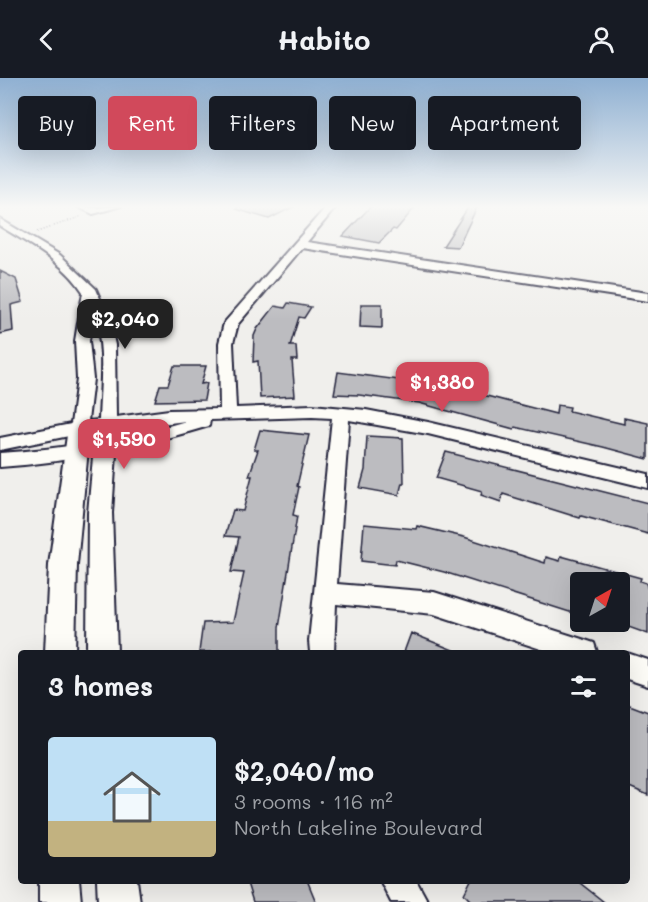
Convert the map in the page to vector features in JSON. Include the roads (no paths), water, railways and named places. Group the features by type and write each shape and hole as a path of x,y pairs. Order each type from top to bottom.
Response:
{"main road":[{"path":"102,650 100,513 106,434"},
{"path":"60,650 63,565 77,440"},
{"path":"59,884 60,902"},
{"path":"117,884 119,902"}],"street":[{"path":"35,244 69,266 90,289 97,301 105,324 109,347 106,434"},
{"path":"228,414 226,343 231,323 300,244"},
{"path":"303,244 648,297"},
{"path":"77,440 85,379 82,340 90,289"},
{"path":"0,460 25,459 77,440 106,434 146,438 228,414 312,411 428,428 648,481"},
{"path":"322,650 341,414"},
{"path":"0,444 77,440"},
{"path":"326,592 434,603 579,650"},
{"path":"630,667 648,673"},
{"path":"399,884 411,902"}]}
